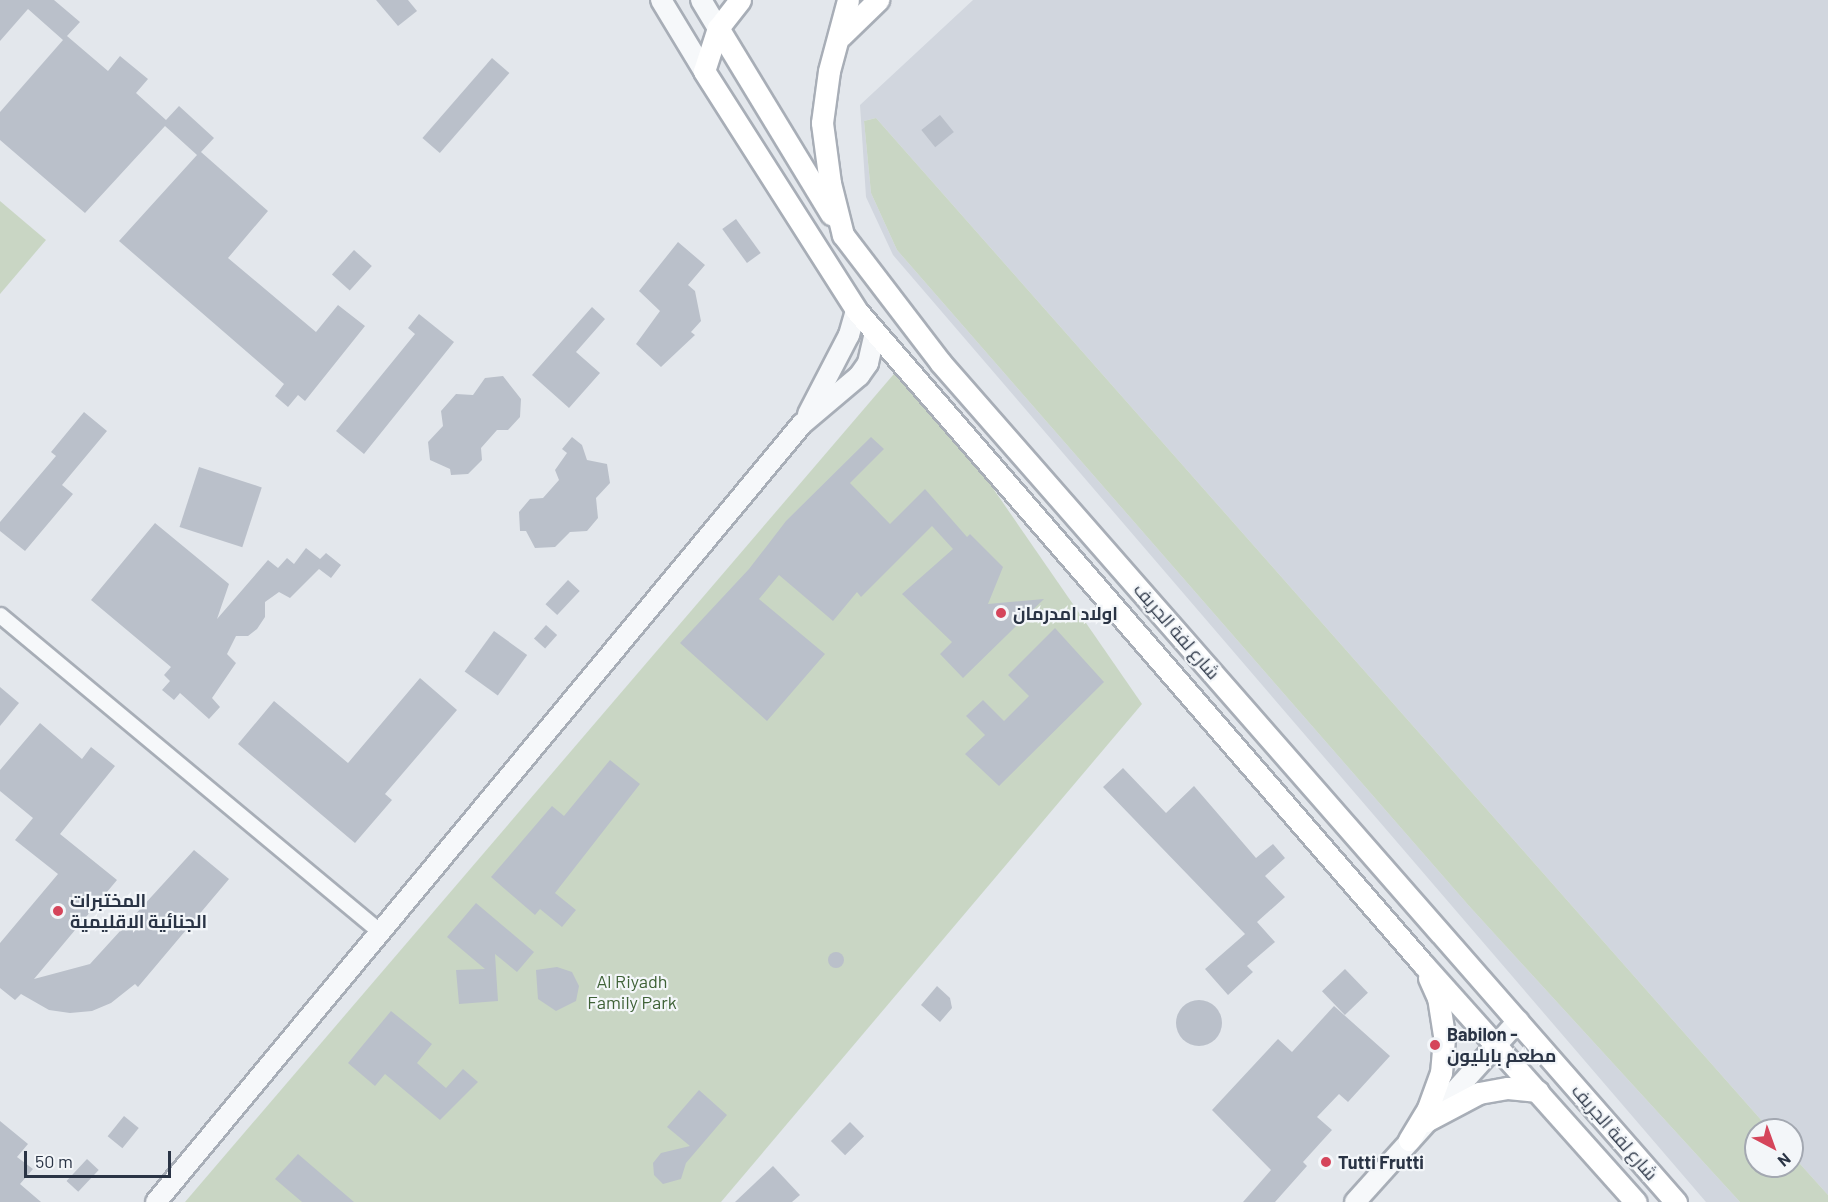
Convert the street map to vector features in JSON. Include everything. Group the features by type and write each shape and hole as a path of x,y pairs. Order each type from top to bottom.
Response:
{"main road":[{"path":"704,72 718,28 740,0"},
{"name":"شارع لفة الجريف","path":"848,0 841,36 829,71 822,123 830,183 843,235 940,362 1676,1202"},
{"path":"841,36 878,0"},
{"path":"718,28 843,235"},
{"name":"شارع لفة الجريف","path":"704,72 856,310 1423,964 1636,1202"},
{"path":"1409,1140 1428,1108 1441,1072 1443,1044 1438,998 1423,964"},
{"path":"1426,1120 1479,1093 1508,1088 1538,1090"}],"street":[{"path":"661,0 704,72"},
{"path":"701,0 718,28"},
{"path":"802,424 849,335 856,310"},
{"path":"156,1202 802,424 858,376 868,363 875,333"},
{"path":"0,615 380,932"},
{"path":"1355,1202 1426,1120 1518,1020"}],"shaded area":[{"path":"973,0 1828,0 1828,1195 1804,1168 1804,1118 1759,1118 876,118 864,121 871,193 897,250 1470,907 1740,1202 1706,1202 893,255 866,197 860,105"}],"green space":[{"path":"876,118 1759,1118 1744,1118 1744,1178 1804,1178 1804,1168 1828,1195 1828,1202 1740,1202 1470,907 897,250 871,193 864,121"},
{"path":"0,201 46,240 0,294"},
{"name":"Al Riyadh Family Park","path":"905,361 1142,704 721,1202 185,1202"}],"building":[{"path":"0,0 54,0 80,22 67,36 108,71 120,56 148,79 136,93 166,120 179,106 214,138 201,152 268,211 228,258 316,332 338,305 365,326 305,401 298,395 288,407 275,396 284,384 119,241 197,155 165,126 85,213 0,140 0,112 63,40 28,9 0,41"},
{"path":"376,0 408,0 417,11 398,26"},
{"path":"492,58 509,73 440,153 422,138"},
{"path":"940,115 954,132 935,147 921,130"},
{"path":"736,219 761,253 747,263 722,229"},
{"path":"678,242 705,265 688,285 695,291 701,321 691,332 695,335 661,367 636,344 660,311 639,291"},
{"path":"354,250 372,266 350,291 332,275"},
{"path":"592,307 605,319 576,352 600,373 569,408 532,375"},
{"path":"419,314 454,342 364,454 336,431 415,334 408,328"},
{"path":"503,376 521,399 520,417 508,430 497,430 481,448 482,460 468,474 451,475 450,469 430,460 428,442 443,426 441,411 456,394 473,395 485,378"},
{"path":"84,412 107,431 62,485 73,494 25,551 0,531 0,522 56,456 51,452"},
{"path":"572,437 582,445 587,460 607,464 610,483 596,498 598,518 587,531 570,532 555,547 535,548 526,531 520,531 519,512 530,499 543,498 559,480 555,470 567,453 562,449"},
{"path":"871,437 884,449 850,483 890,524 925,489 967,537 970,534 1003,567 988,604 1044,599 963,678 940,654 952,642 902,594 953,549 932,526 861,597 857,592 833,621 779,575 759,599 825,654 767,721 680,643 749,569 786,521"},
{"path":"199,467 262,487 242,547 180,527"},
{"path":"155,523 229,584 217,619 268,560 278,568 287,558 294,564 306,548 320,559 326,553 341,565 331,578 319,569 290,598 279,592 265,602 265,617 257,629 248,636 236,636 227,654 236,663 212,698 220,707 209,719 180,693 174,700 162,690 170,681 164,675 171,667 91,600"},
{"path":"568,580 580,591 557,615 545,604"},
{"path":"546,625 557,635 545,648 534,638"},
{"path":"1055,628 1104,682 999,786 965,754 985,735 966,716 983,700 1004,721 1029,696 1008,675"},
{"path":"494,631 527,655 498,696 465,671"},
{"path":"420,678 457,710 385,794 392,800 355,843 238,744 274,701 348,763"},
{"path":"0,687 19,703 0,726"},
{"name":"المختبرات الجنائية الاقليمية","path":"40,723 82,759 91,747 115,766 60,834 117,880 34,979 90,964 194,850 229,879 138,987 135,984 111,1003 92,1011 70,1013 49,1010 21,994 15,1000 0,988 0,943 58,874 15,840 33,818 0,791 0,770"},
{"path":"610,760 640,784 555,893 576,910 562,927 540,909 535,915 491,877 552,806 564,816"},
{"path":"1123,768 1166,813 1194,786 1256,858 1273,844 1285,858 1265,876 1285,897 1257,922 1275,942 1247,966 1253,972 1228,995 1205,969 1245,934 1103,787"},
{"path":"476,903 534,952 517,972 495,954 498,1001 459,1004 456,970 485,969 447,937"},
{"path":"833,952 839,952 844,960 842,966 833,968 828,963 828,957"},
{"path":"557,967 572,972 579,986 576,1001 556,1011 538,999 536,970"},
{"path":"1345,969 1368,993 1345,1015 1322,991"},
{"path":"937,986 950,998 952,1008 940,1022 921,1005"},
{"path":"1199,1000 1215,1007 1222,1023 1215,1039 1199,1046 1183,1039 1176,1023 1183,1007"},
{"path":"1334,1006 1390,1056 1348,1102 1339,1094 1317,1117 1332,1130 1303,1162 1307,1166 1275,1202 1243,1202 1271,1170 1212,1110 1278,1039 1292,1052"},
{"path":"391,1011 432,1044 417,1063 446,1088 463,1069 478,1082 440,1120 385,1074 375,1086 348,1063"},
{"path":"699,1090 727,1115 686,1163 681,1179 663,1184 654,1175 653,1163 661,1153 690,1146 667,1127"},
{"path":"124,1116 139,1128 122,1148 108,1136"},
{"path":"0,1121 28,1144 17,1157 33,1169 20,1184 41,1202 0,1202"},
{"path":"850,1122 864,1136 845,1155 831,1141"},
{"path":"298,1154 354,1202 302,1202 275,1179"},
{"path":"87,1159 99,1170 78,1192 67,1181"},
{"path":"773,1166 800,1195 792,1202 735,1202"}],"place":[{"name":"اولاد امدرمان","path":"1001,613"},
{"name":"المختبرات الجنائية الاقليمية","path":"58,911"},
{"name":"Babilon - مطعم بابليون","path":"1435,1045"},
{"name":"Tutti Frutti","path":"1326,1162"}]}
